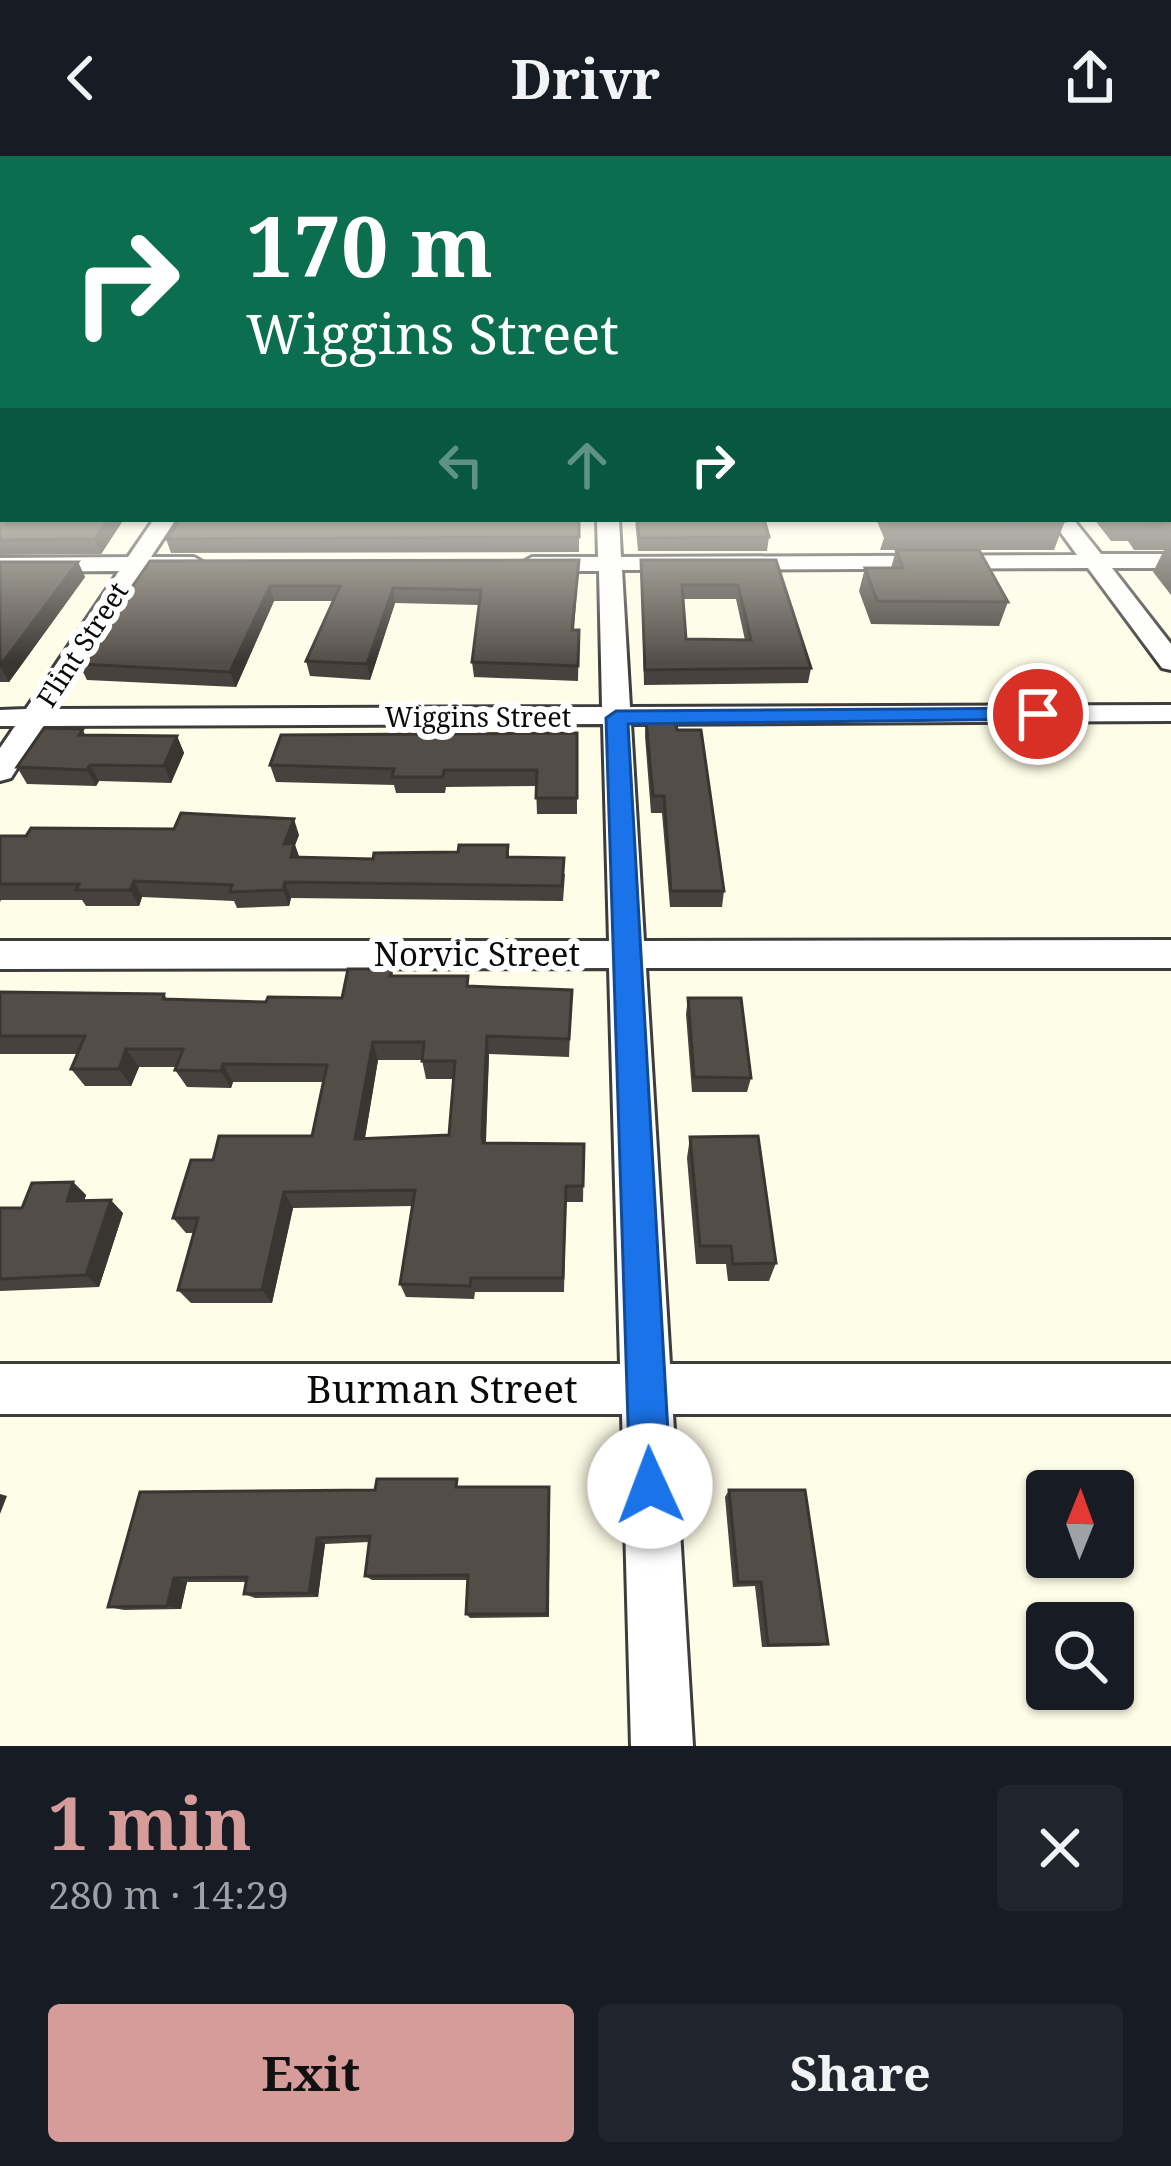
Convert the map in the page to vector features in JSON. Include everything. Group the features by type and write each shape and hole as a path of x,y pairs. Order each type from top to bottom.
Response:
{"street":[{"name":"Flint Street","path":"0,771 164,522"},
{"path":"608,522 662,1746"},
{"path":"1064,522 1171,662"},
{"path":"508,564 1171,561"},
{"path":"0,565 222,564"},
{"name":"Wiggins Street","path":"0,718 1171,713"},
{"name":"Norvic Street","path":"0,955 1171,954"},
{"name":"Burman Street","path":"0,1389 1171,1389"}],"building":[{"path":"0,522 106,522 95,539 0,540"},
{"path":"179,522 579,522 579,537 166,539"},
{"path":"637,522 765,522 769,537 639,538"},
{"path":"896,550 979,550 1008,602 877,601 865,568 903,568"},
{"path":"579,560 572,630 579,630 578,666 472,662 481,590 393,588 367,664 306,661 340,586 270,586 230,672 79,664 150,561"},
{"path":"641,560 776,560 811,668 645,670","holes":["682,585 738,585 751,640 686,639"]},
{"path":"0,562 78,562 0,666"},
{"path":"646,720 675,720 677,730 701,730 724,891 671,891 664,796 653,796"},
{"path":"44,728 83,729 79,735 177,736 164,766 17,767"},
{"path":"577,733 577,798 536,798 537,770 444,770 443,777 392,777 394,769 270,765 281,735"},
{"path":"181,813 294,819 284,844 294,843 291,857 373,859 374,853 458,852 459,845 508,845 507,857 564,858 562,886 285,882 283,890 230,892 232,885 134,881 130,890 76,890 79,884 0,884 0,836 26,836 31,828 174,829"},
{"path":"348,969 392,969 390,976 468,976 467,986 572,990 569,1039 487,1036 482,1135 483,1143 584,1144 583,1186 566,1186 563,1278 471,1278 470,1286 400,1284 415,1190 284,1192 262,1290 178,1290 198,1218 173,1218 191,1160 213,1160 219,1136 312,1136 327,1065 223,1064 221,1071 175,1070 183,1049 126,1049 119,1069 71,1069 85,1036 0,1036 0,992 164,994 163,999 266,1002 268,997 342,998","holes":["373,1042 424,1042 422,1061 455,1061 449,1135 355,1139"]},
{"path":"688,998 741,998 751,1078 694,1077"},
{"path":"758,1136 776,1263 733,1264 731,1246 700,1246 690,1137"},
{"path":"73,1182 67,1201 111,1200 86,1275 0,1279 0,1208 22,1208 32,1183"},
{"path":"377,1479 457,1479 456,1487 549,1487 547,1614 466,1614 468,1575 365,1576 370,1536 317,1538 309,1593 244,1594 247,1577 174,1578 167,1606 108,1607 140,1492 375,1490"},
{"path":"729,1490 805,1490 828,1644 768,1645 761,1582 738,1582"}],"route":[{"path":"650,1486 616,718 1038,714"}]}
